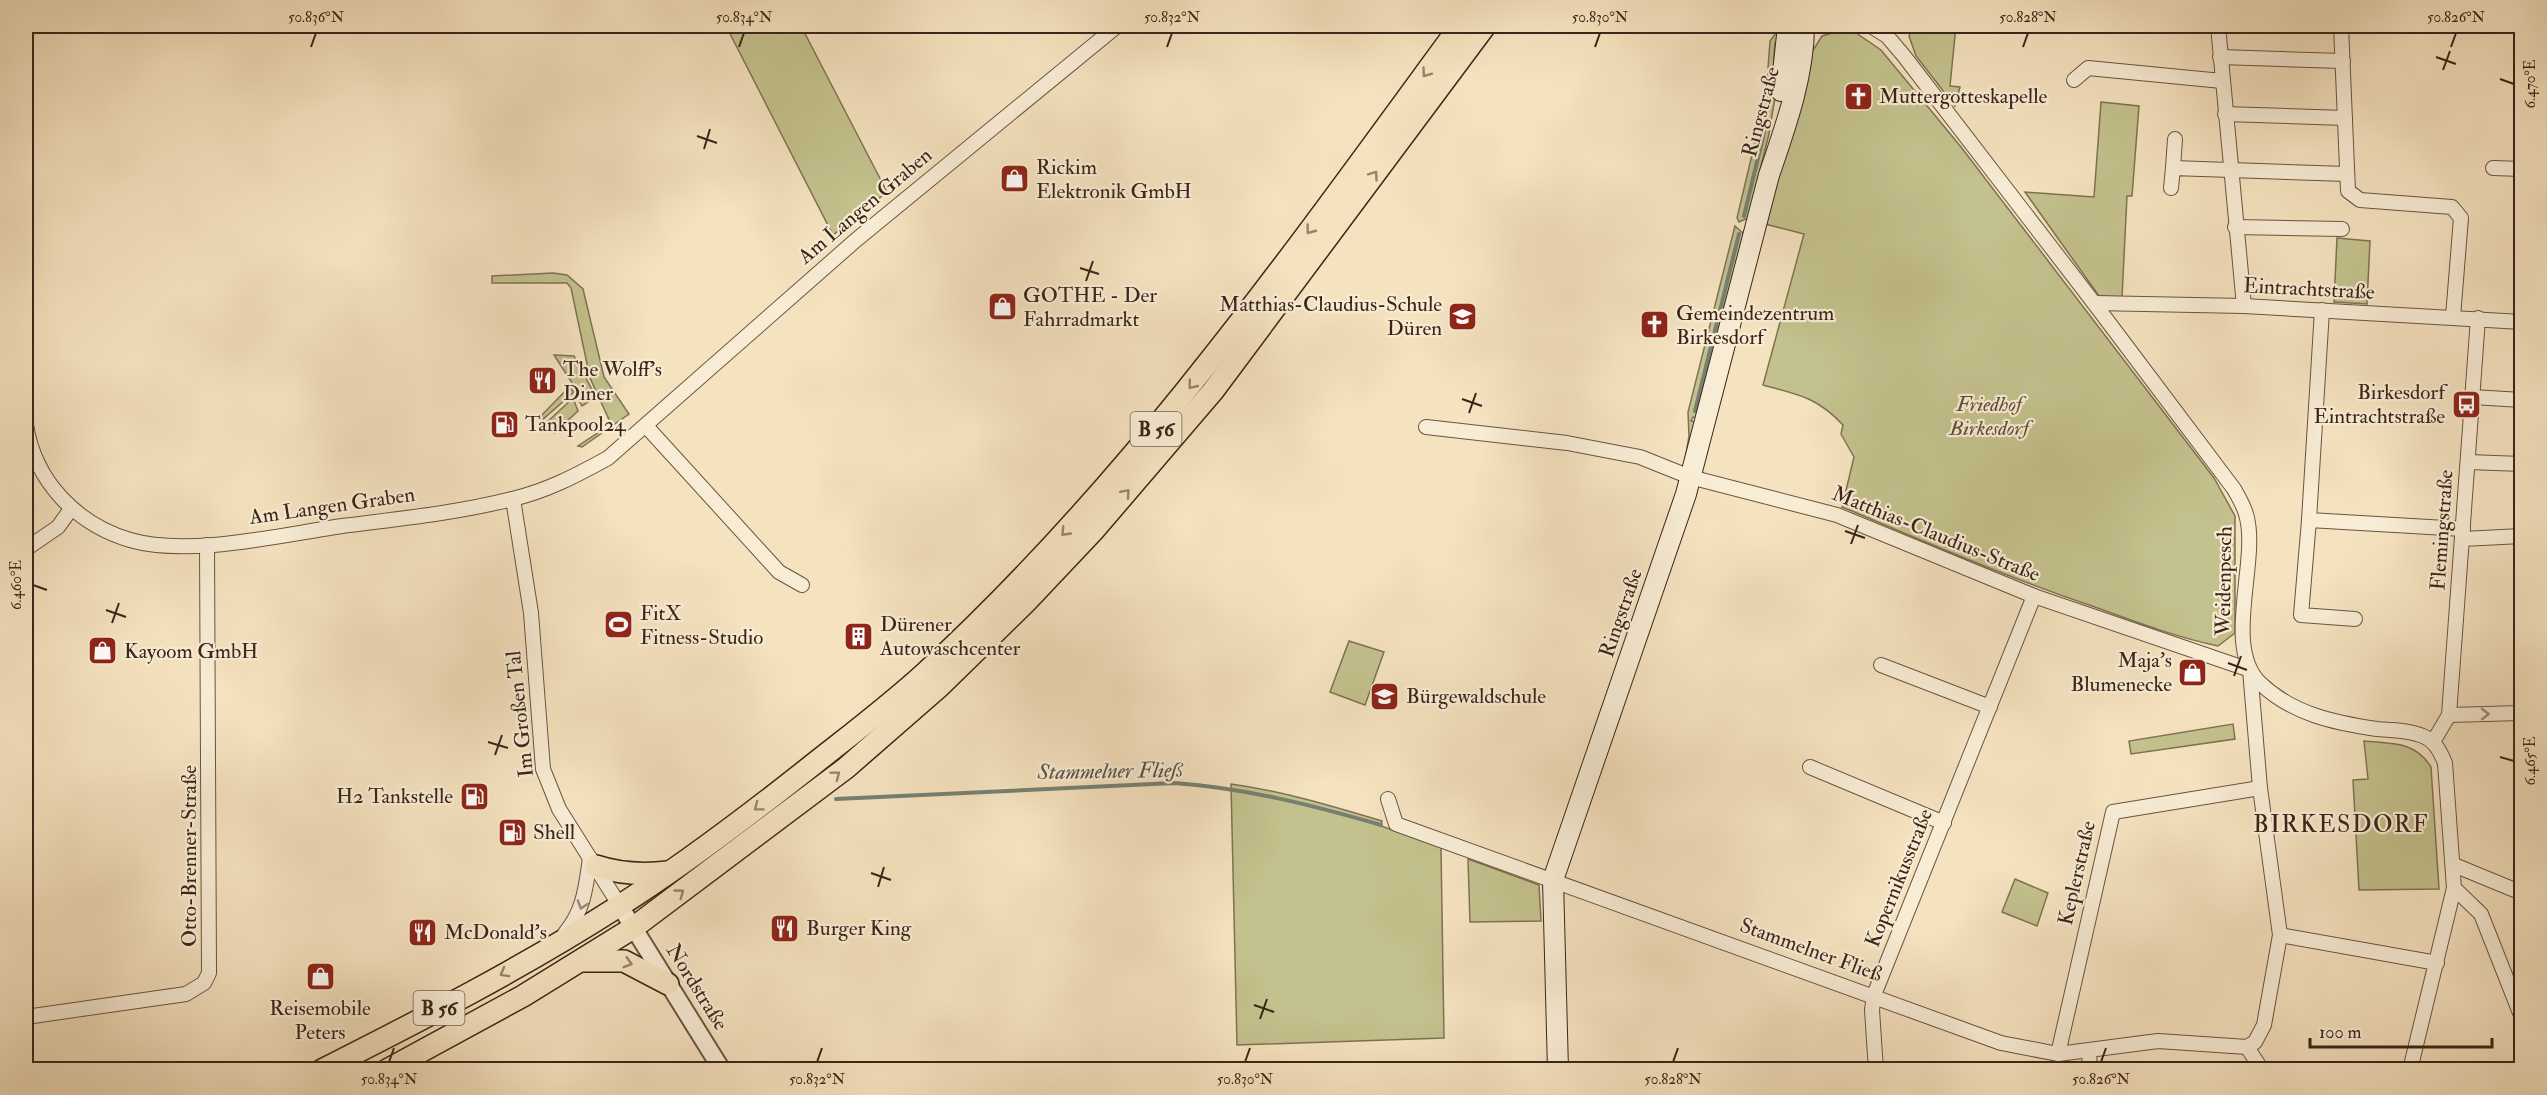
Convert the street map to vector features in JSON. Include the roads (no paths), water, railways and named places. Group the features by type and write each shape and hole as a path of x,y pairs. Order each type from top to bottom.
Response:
{"main road":[{"name":"B 56","path":"322,1070 555,945 620,906 794,780 883,710 926,671 1082,514 1197,379 1460,26"},
{"name":"B 56","path":"387,1070 484,1019 583,961 633,928 846,768 898,724 1025,603 1094,530 1213,391 1485,26"},
{"name":"Ringstraße","path":"1558,1070 1553,880 1667,554 1690,477 1768,175 1784,72 1788,26"},
{"name":"Ringstraße","path":"1768,175 1785,130 1801,54 1804,26"},
{"path":"593,862 615,872 645,875 669,872"},
{"path":"583,961 624,961 668,984"}],"street":[{"name":"Am Langen Graben","path":"26,425 34,458 54,491 71,509 90,522 130,540 158,545 207,545 402,518 513,499 569,480 608,458 856,240 1117,26"},
{"path":"2218,26 2244,306"},
{"path":"2341,26 2348,191 2355,199 2452,207 2458,211 2461,218 2453,317"},
{"name":"Weidenpesch","path":"1880,28 2094,303 2234,489 2242,503 2247,518 2249,542 2243,639 2250,670 2260,788 2280,935 2264,1026 2255,1042 2247,1047"},
{"path":"2220,57 2343,61"},
{"path":"2074,80 2088,68 2222,81"},
{"path":"2225,114 2345,118"},
{"path":"2171,188 2175,139"},
{"path":"2173,168 2230,172 2347,174"},
{"path":"2493,168 2522,169"},
{"path":"2235,227 2342,229"},
{"name":"Eintrachtstraße","path":"2094,303 2244,306 2522,322"},
{"path":"2322,310 2301,615 2355,619"},
{"name":"Flemingstraße","path":"2433,742 2449,715 2478,318"},
{"path":"2472,397 2522,400"},
{"path":"646,426 780,572 802,585"},
{"name":"Matthias-Claudius-Straße","path":"1426,428 1619,451 1690,477 1837,515 2034,596 2250,670"},
{"path":"2468,462 2522,464"},
{"name":"Im Großen Tal","path":"513,499 531,613 543,769 559,809 620,906"},
{"path":"26,549 58,527 71,509"},
{"path":"2309,519 2462,534 2522,536"},
{"name":"Otto-Brenner-Straße","path":"26,1017 186,994 204,983 209,973 207,545"},
{"name":"Kopernikusstraße","path":"1876,1070 1872,1010 1874,995 2034,596"},
{"path":"1881,665 1990,707"},
{"path":"2250,670 2258,681 2280,699 2314,716 2350,725 2411,733 2433,742 2445,763 2454,888 2410,1070"},
{"path":"2449,715 2522,713"},
{"path":"1810,767 1944,823"},
{"name":"Keplerstraße","path":"2058,1054 2114,812 2260,788"},
{"name":"Stammelner Fließ","path":"1388,799 1396,824 1874,995 2001,1043 2058,1054 2089,1052 2131,1043 2169,1040 2247,1047"},
{"path":"555,945 576,921 593,862"},
{"path":"2454,865 2522,893"},
{"path":"2454,888 2481,915 2522,1018"},
{"name":"Nordstraße","path":"620,906 722,1070"},
{"path":"2280,935 2437,963"},
{"path":"2247,1047 2262,1070"},
{"path":"2089,1052 2091,1070"}],"waterway":[{"path":"1775,59 1776,44"},
{"path":"1744,216 1763,137 1772,79"},
{"path":"1695,411 1739,234"},
{"name":"Stammelner Fließ","path":"836,799 1174,783 1278,798 1381,825"}],"place":[{"name":"Muttergotteskapelle","path":"1858,96"},
{"name":"Rickim Elektronik GmbH","path":"1015,179"},
{"name":"GOTHE - Der Fahrradmarkt","path":"1002,307"},
{"name":"Matthias-Claudius-Schule Düren","path":"1463,316"},
{"name":"Gemeindezentrum Birkesdorf","path":"1655,325"},
{"name":"The Wolff's Diner","path":"542,381"},
{"name":"Birkesdorf Eintrachtstraße","path":"2466,404"},
{"name":"Tankpool24","path":"504,424"},
{"name":"FitX Fitness-Studio","path":"619,625"},
{"name":"Dürener Autowaschcenter","path":"859,636"},
{"name":"Kayoom GmbH","path":"103,651"},
{"name":"Maja's Blumenecke","path":"2193,672"},
{"name":"Bürgewaldschule","path":"1385,696"},
{"name":"H2 Tankstelle","path":"474,796"},
{"name":"Shell","path":"512,832"},
{"name":"Burger King","path":"785,928"},
{"name":"McDonald's","path":"423,932"},
{"name":"Reisemobile Peters","path":"320,977"}],"district":[{"name":"BIRKESDORF","path":"2341,824"}],"park label":[{"name":"Friedhof Birkesdorf","path":"1989,416"}]}
